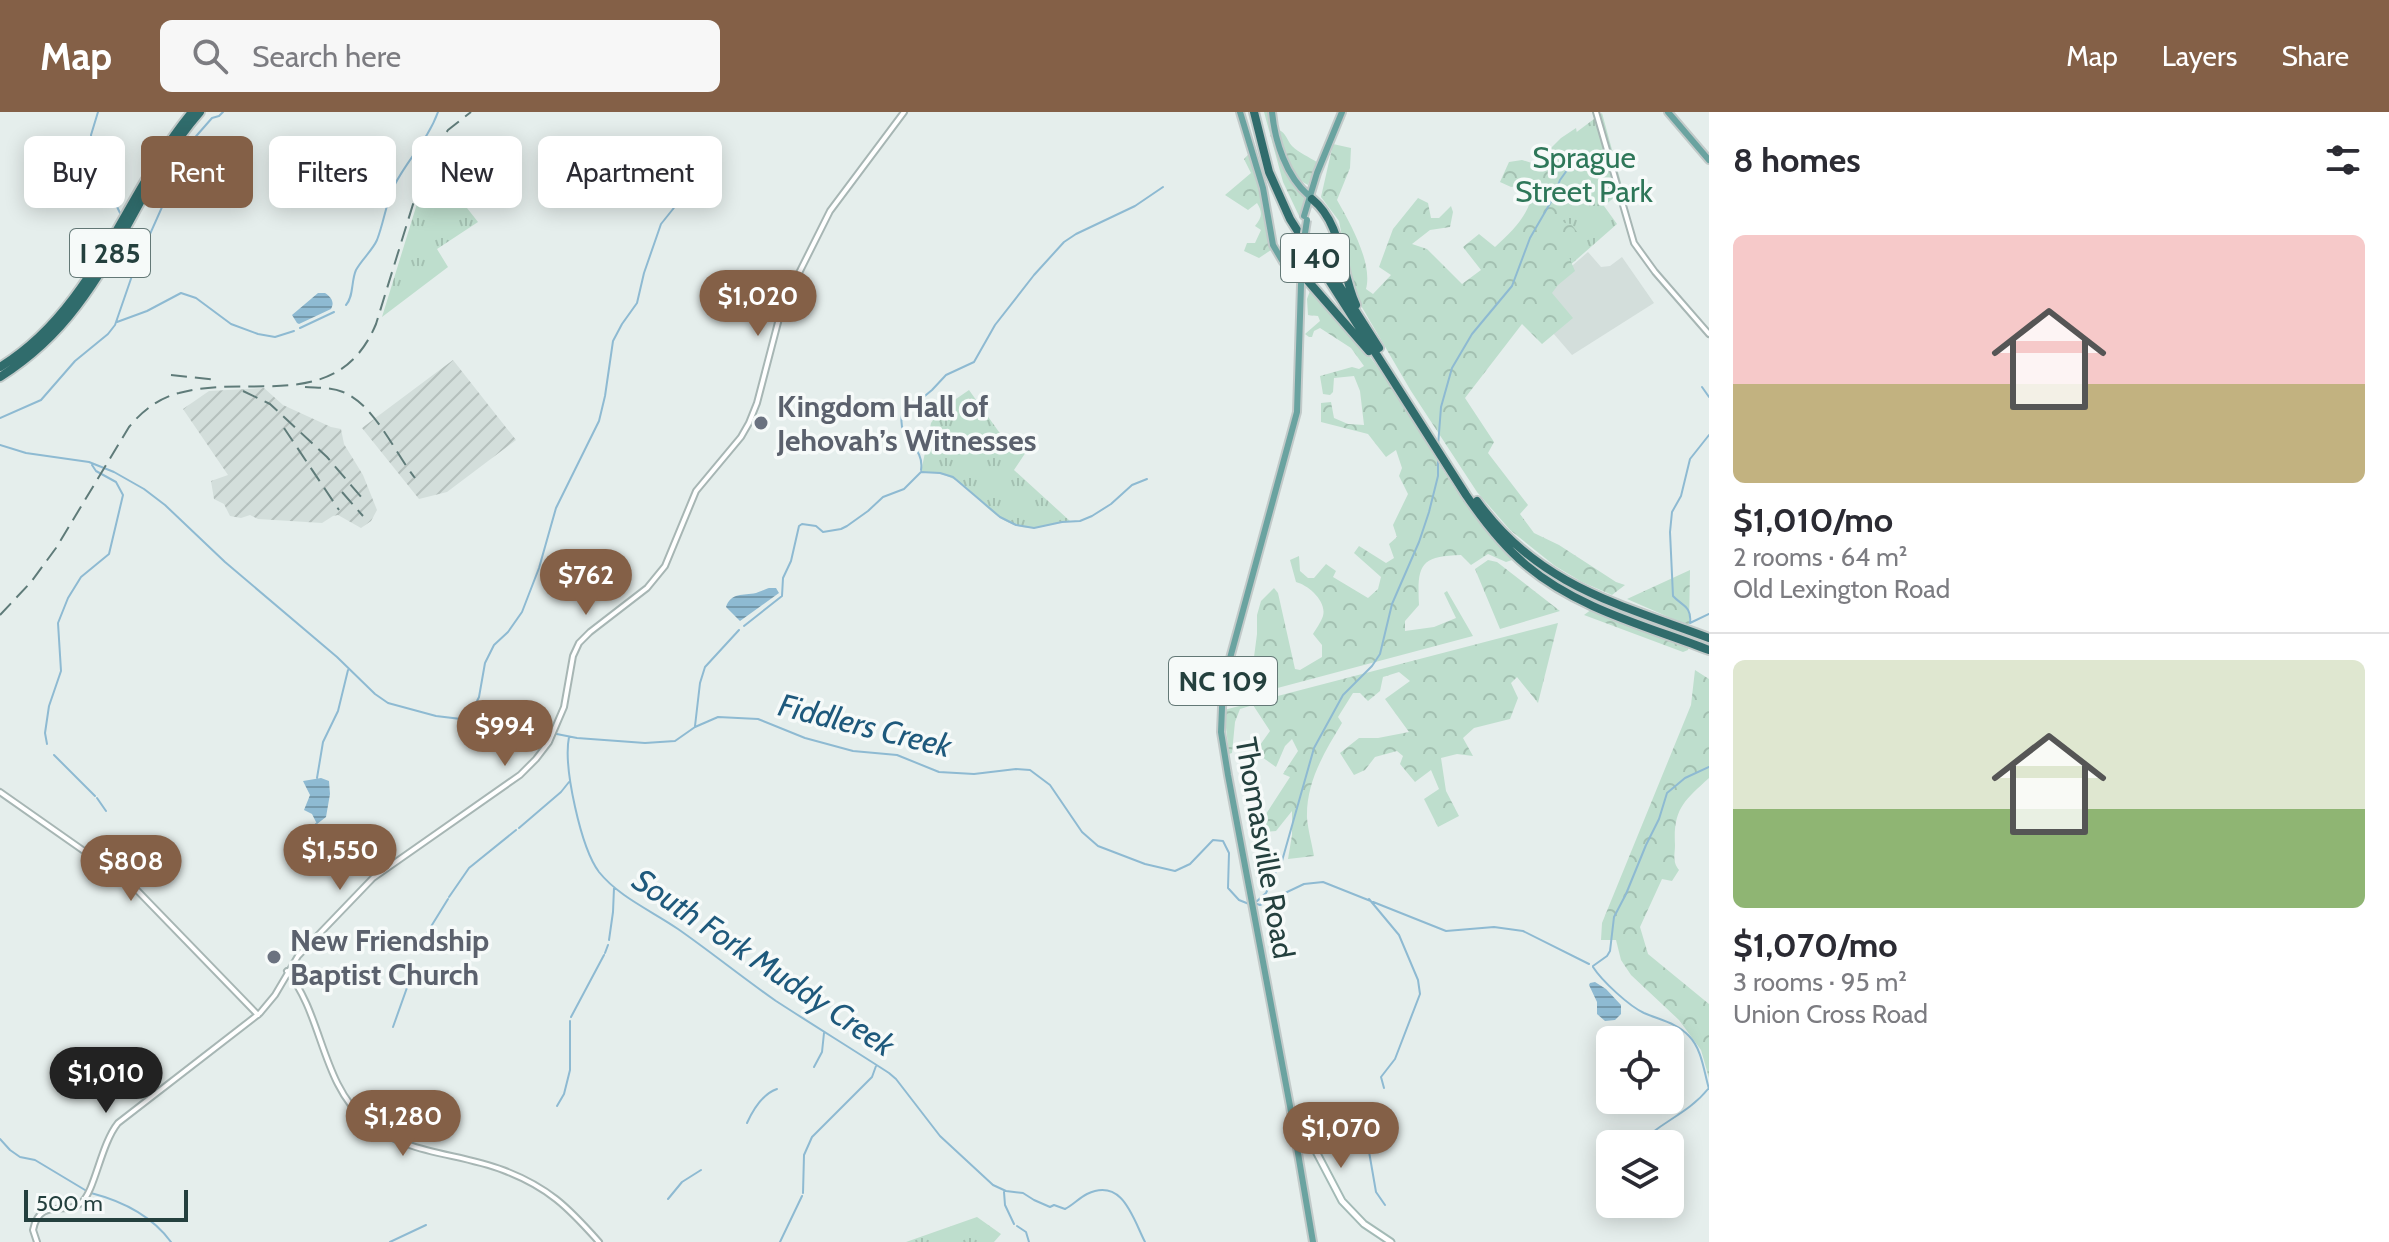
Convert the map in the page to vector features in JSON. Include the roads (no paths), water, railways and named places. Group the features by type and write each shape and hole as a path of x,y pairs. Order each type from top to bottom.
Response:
{"highway":[{"name":"I 285","path":"0,367 36,340 76,296 165,147 192,112"},
{"name":"I 285","path":"0,377 43,344 78,305 171,149 200,112"},
{"name":"I 40","path":"1256,112 1284,197 1468,489 1509,539 1565,581 1603,599 1705,637"},
{"name":"I 40","path":"1256,112 1269,172 1283,207 1479,514 1509,550 1545,580 1585,602 1704,648"},
{"path":"1310,198 1331,221 1348,285 1372,338"},
{"path":"1299,273 1357,337 1400,392"},
{"path":"1301,288 1305,281 1310,282"}],"main road":[{"path":"1240,112 1263,188 1273,245 1283,262 1299,273"},
{"path":"1272,112 1286,166 1310,198"},
{"name":"Thomasville Road","path":"1310,198 1342,112"},
{"path":"1668,112 1709,160"},
{"name":"Thomasville Road","path":"1313,1242 1228,775 1220,707 1227,662 1297,412 1301,251 1305,218 1322,162"},
{"path":"1302,190 1312,186"},
{"name":"Thomasville Road","path":"1299,273 1299,319"},
{"path":"1291,1118 1300,1121 1349,1210 1391,1242"}],"street":[{"path":"37,1242 33,1230 39,1215 48,1209 76,1206 85,1199 105,1143 117,1124 258,1015 275,995 298,956 373,878 520,775 536,759 557,727 564,707 573,656 579,643 647,588 665,566 696,491 741,437 752,417 779,315 830,211 904,112"},
{"path":"1596,112 1634,243 1709,334"},
{"path":"0,792 131,884 258,1015"},
{"path":"287,971 297,985 340,1089 366,1121 416,1149 482,1163 540,1187 561,1202 599,1242"}],"water":[{"path":"318,293 325,293 331,298 331,309 297,323 292,315"},
{"path":"776,588 779,593 740,621 726,607 734,597"},
{"path":"321,778 329,781 330,794 326,817 317,824 312,814 304,810 310,795 303,781"},
{"path":"1595,982 1621,1005 1621,1014 1615,1020 1605,1021 1597,1014 1597,1002 1589,985"}],"waterway":[{"path":"98,112 91,135 93,157 121,215"},
{"path":"0,418 41,400 75,361 115,325 134,270 191,142 212,118 223,112"},
{"path":"346,305 356,270 377,240 394,186 429,132 438,112"},
{"path":"1438,446 1441,407 1452,368 1472,334 1512,286 1530,238 1560,180 1570,166 1586,153"},
{"path":"921,470 919,455 903,431 902,415 946,375 974,362 995,325 1064,242 1135,206 1163,187"},
{"path":"468,719 479,697 485,663 494,645 522,612 539,568 556,508 599,421 613,341 637,303 661,224 674,208"},
{"path":"129,231 138,260"},
{"path":"117,322 181,293 196,298 231,324 258,334 275,337 294,331"},
{"path":"300,328 334,312"},
{"path":"1702,387 1709,397"},
{"path":"1709,435 1690,459 1681,496 1672,512 1670,532 1673,596 1688,610 1690,623 1709,614"},
{"name":"Fiddlers Creek","path":"0,445 26,453 89,462 144,489 388,703 436,716 511,725 577,738 645,743 675,741 695,727 718,717 758,719 805,738 853,751 897,755 939,772 974,774 1030,770 1050,785 1082,832 1098,846 1145,864 1175,871 1190,864 1213,840 1223,841 1229,853 1228,888 1239,900 1249,904"},
{"path":"1282,861 1314,748 1343,695 1380,654 1392,604 1429,512 1438,476 1438,457"},
{"path":"47,744 45,733 49,706 61,671 58,623 81,577 109,554 123,495 116,482 96,471 92,465"},
{"path":"744,626 782,596 783,578 791,561 799,526 816,526 823,532 841,529 883,497 904,489 921,472 953,477 1000,517 1016,525 1034,528 1080,521 1092,516 1132,485 1147,479"},
{"path":"695,726 705,667 739,630"},
{"path":"317,778 323,742 338,711 348,670"},
{"name":"South Fork Muddy Creek","path":"569,737 571,787 580,827 592,861 616,889 678,929 776,1001 889,1073 940,1136 993,1185 1006,1191 1023,1193 1050,1207 1054,1205 1065,1209 1087,1194 1099,1190 1110,1191 1125,1203 1145,1242"},
{"path":"54,755 95,796"},
{"path":"1593,966 1610,951 1614,917 1659,819 1667,793 1685,778 1709,767"},
{"path":"519,828 569,782"},
{"path":"97,798 106,811"},
{"path":"309,835 316,824"},
{"path":"449,897 469,868 516,830"},
{"path":"295,862 305,845"},
{"path":"1256,902 1266,893 1278,867"},
{"name":"Fiddlers Creek","path":"1254,903 1260,905 1304,884 1323,882 1446,931 1494,927 1523,931 1589,964"},
{"path":"609,940 614,888"},
{"path":"427,933 448,899"},
{"path":"1369,899 1399,935 1418,980 1420,994 1395,1059 1381,1077 1384,1088"},
{"path":"605,953 608,945"},
{"path":"571,1017 604,955"},
{"name":"Fiddlers Creek","path":"1593,967 1631,1005 1674,1025 1689,1036 1700,1054 1709,1089"},
{"path":"393,1027 414,968"},
{"path":"557,1106 564,1094 570,1070 570,1021"},
{"path":"814,1067 822,1052 824,1033"},
{"path":"803,1193 804,1155 812,1137 872,1077 876,1066"},
{"path":"747,1123 762,1099 777,1089"},
{"path":"1656,1130 1692,1105 1708,1089"},
{"path":"1367,1120 1367,1140 1376,1192 1385,1205"},
{"path":"0,1139 20,1157 35,1160 85,1190"},
{"path":"668,1199 682,1182 701,1170"},
{"path":"1004,1192 1005,1205 1014,1224"},
{"path":"91,1193 136,1211 155,1224 171,1242"},
{"path":"780,1242 802,1196"},
{"path":"390,1242 426,1225"},
{"path":"1017,1226 1026,1232 1029,1242"}],"railway":[{"path":"0,615 31,582 56,548 129,427 151,406 172,395 206,388 316,381 339,370 360,352 376,324 427,159 448,130 471,112"},
{"path":"171,375 218,380"},
{"path":"305,387 334,389 365,407 415,478"},
{"path":"243,391 270,404 327,457 362,498"},
{"path":"284,428 339,510"},
{"path":"342,492 363,516"}],"place":[{"name":"Kingdom Hall of Jehovah’s Witnesses","path":"761,423"},
{"name":"New Friendship Baptist Church","path":"274,957"}],"park label":[{"name":"Sprague Street Park","path":"1584,174"}]}
